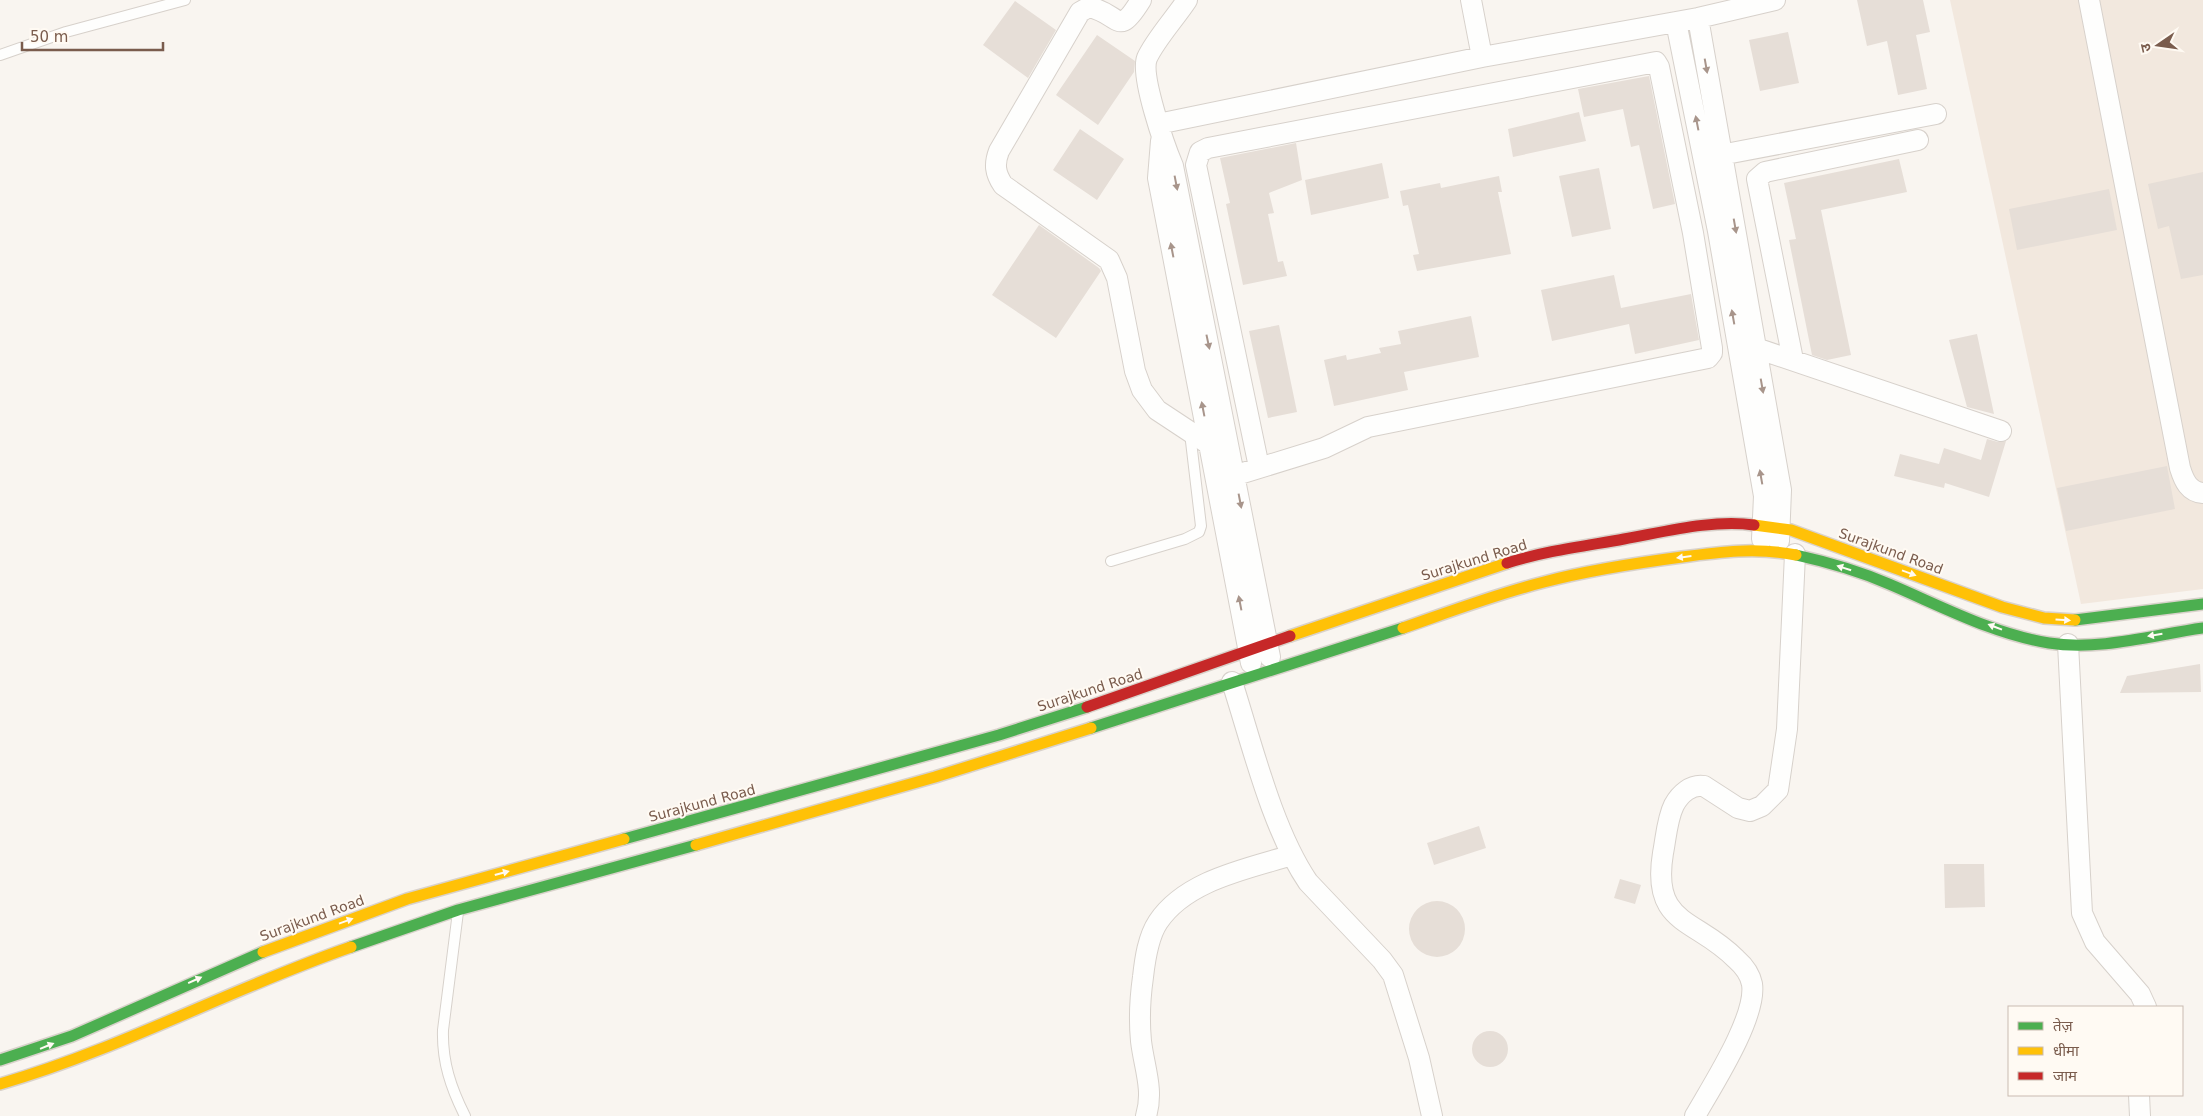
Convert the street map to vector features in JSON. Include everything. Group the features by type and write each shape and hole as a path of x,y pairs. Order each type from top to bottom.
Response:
{"main road":[{"name":"Surajkund Road","path":"0,1060 42,1048 227,967 322,929 407,900 999,735 1119,697 1362,611 1511,562 1562,550 1680,529 1740,523 1771,526 2022,614 2066,620 2083,620 2203,604"},
{"path":"0,1084 52,1069 291,970 458,910 935,777 1543,582 1642,562 1735,551 1778,553 1873,578 2014,634 2051,643 2093,644 2203,628"}],"street":[{"path":"1141,0 1130,19 1125,21 1117,20 1097,9 1089,7 1080,12 999,151 995,163 996,172 1003,185 1109,260 1117,278 1135,371 1142,390 1157,410 1210,444"},
{"path":"1187,0 1151,51 1146,63 1159,130 1172,166 1226,478 1264,673"},
{"path":"1471,0 1482,57"},
{"path":"1159,130 1482,57 1698,18 1775,0"},
{"path":"2089,0 2180,468 2188,486 2193,491 2203,493"},
{"path":"1698,18 1713,156 1718,231 1746,345"},
{"path":"1676,22 1713,156 1730,201 1764,496 1778,553 1787,729 1778,790 1762,806 1750,811 1738,808 1704,786 1692,788 1679,798 1674,807 1667,830 1660,870 1660,885 1667,904 1675,914 1727,950 1748,972 1752,987 1750,1007 1741,1030 1696,1116"},
{"path":"1226,478 1324,448 1368,427 1708,358 1712,353 1712,348 1693,233 1659,68 1654,62 1208,148 1200,152 1196,165 1259,467"},
{"path":"1713,156 1936,114"},
{"path":"1159,130 1158,178 1210,444 1226,478"},
{"path":"1793,360 1757,179 1765,172 1918,140"},
{"path":"1730,201 1759,195"},
{"path":"1693,233 1718,231"},
{"path":"1746,345 2001,431"},
{"path":"2068,644 2082,913 2095,942 2140,994 2146,1006"},
{"path":"1232,682 1261,774 1292,855 1308,882 1382,960 1393,975 1420,1058 1432,1116"},
{"path":"1146,1116 1151,1094 1141,1041 1140,994 1144,965 1151,936 1157,923 1175,903 1204,886 1235,872 1292,855"},
{"path":"2139,1096 2140,1116"}],"lane":[{"path":"0,55 66,32 185,0"},
{"path":"1111,561 1185,539 1199,532 1201,526 1190,432"},
{"path":"458,910 442,1047 448,1078 464,1116"}],"shaded area":[{"path":"1950,0 2203,0 2203,589 2081,604"}],"building":[{"path":"1857,0 1923,0 1930,32 1916,35 1927,89 1898,95 1887,41 1867,46"},
{"path":"1015,1 1056,30 1028,78 983,45"},
{"path":"1788,32 1799,83 1760,91 1749,40"},
{"path":"1097,35 1135,61 1134,72 1098,125 1056,95"},
{"path":"1649,76 1675,204 1653,209 1639,145 1631,147 1623,109 1584,117 1578,89"},
{"path":"1579,112 1586,141 1513,157 1508,129"},
{"path":"1080,129 1124,159 1097,200 1053,170"},
{"path":"1296,143 1302,180 1269,193 1274,213 1268,214 1278,262 1283,261 1287,276 1243,285 1226,204 1230,203 1220,158"},
{"path":"1899,159 1907,192 1821,210 1851,355 1827,360 1812,355 1789,240 1796,239 1784,183"},
{"path":"1382,163 1389,198 1311,215 1305,180"},
{"path":"1599,168 1611,229 1572,237 1559,176"},
{"path":"2203,172 2203,275 2181,279 2169,226 2158,229 2148,184"},
{"path":"1499,176 1502,192 1498,192 1511,254 1417,271 1413,255 1419,254 1408,205 1403,206 1400,191 1440,183 1441,188"},
{"path":"2109,189 2117,230 2017,250 2009,209"},
{"path":"1039,225 1101,271 1056,338 992,295"},
{"path":"1614,275 1621,308 1691,294 1699,340 1635,354 1629,324 1552,341 1541,290"},
{"path":"1471,316 1479,357 1404,372 1408,390 1334,406 1324,360 1346,355 1347,360 1381,353 1379,348 1401,344 1398,331"},
{"path":"1279,325 1297,412 1268,418 1249,331"},
{"path":"1977,334 1994,414 1967,407 1949,340"},
{"path":"1987,439 1998,442 2006,441 1989,497 1945,483 1944,488 1894,476 1900,454 1939,464 1944,448 1981,460"},
{"path":"2167,466 2175,509 2066,531 2057,488"},
{"path":"2200,664 2201,692 2120,693 2127,676"},
{"path":"1479,826 1486,848 1434,865 1427,843"},
{"path":"1944,864 1984,864 1985,907 1945,908"},
{"path":"1620,879 1641,885 1635,904 1614,898"},
{"path":"1437,901 1448,903 1457,909 1463,918 1465,929 1463,940 1457,949 1448,955 1437,957 1426,955 1417,949 1411,940 1409,929 1411,918 1417,909 1426,903"},
{"path":"1490,1031 1497,1032 1503,1036 1507,1042 1507,1056 1503,1062 1497,1066 1490,1067 1483,1066 1477,1062 1473,1056 1472,1049 1473,1042 1477,1036 1483,1032"}],"traffic: fast":[{"path":"1796,555 1866,575 1987,626 2028,639 2049,643 2068,645 2107,644 2203,628"},
{"path":"2075,620 2203,604"},
{"path":"1091,728 1403,628"},
{"path":"624,839 999,735 1087,707"},
{"path":"351,947 458,910 696,845"},
{"path":"0,1060 72,1036 263,952"}],"traffic: slow":[{"path":"1754,525 1791,530 2002,607 2044,618 2075,620"},
{"path":"1403,628 1508,592 1595,570 1724,552 1767,551 1796,555"},
{"path":"1290,636 1507,563"},
{"path":"696,845 935,777 1091,728"},
{"path":"263,952 407,899 624,839"},
{"path":"0,1084 89,1054 307,963 351,947"}],"traffic: jam":[{"path":"1507,563 1550,552 1689,527 1722,524 1754,525"},
{"path":"1087,707 1290,636"}]}
